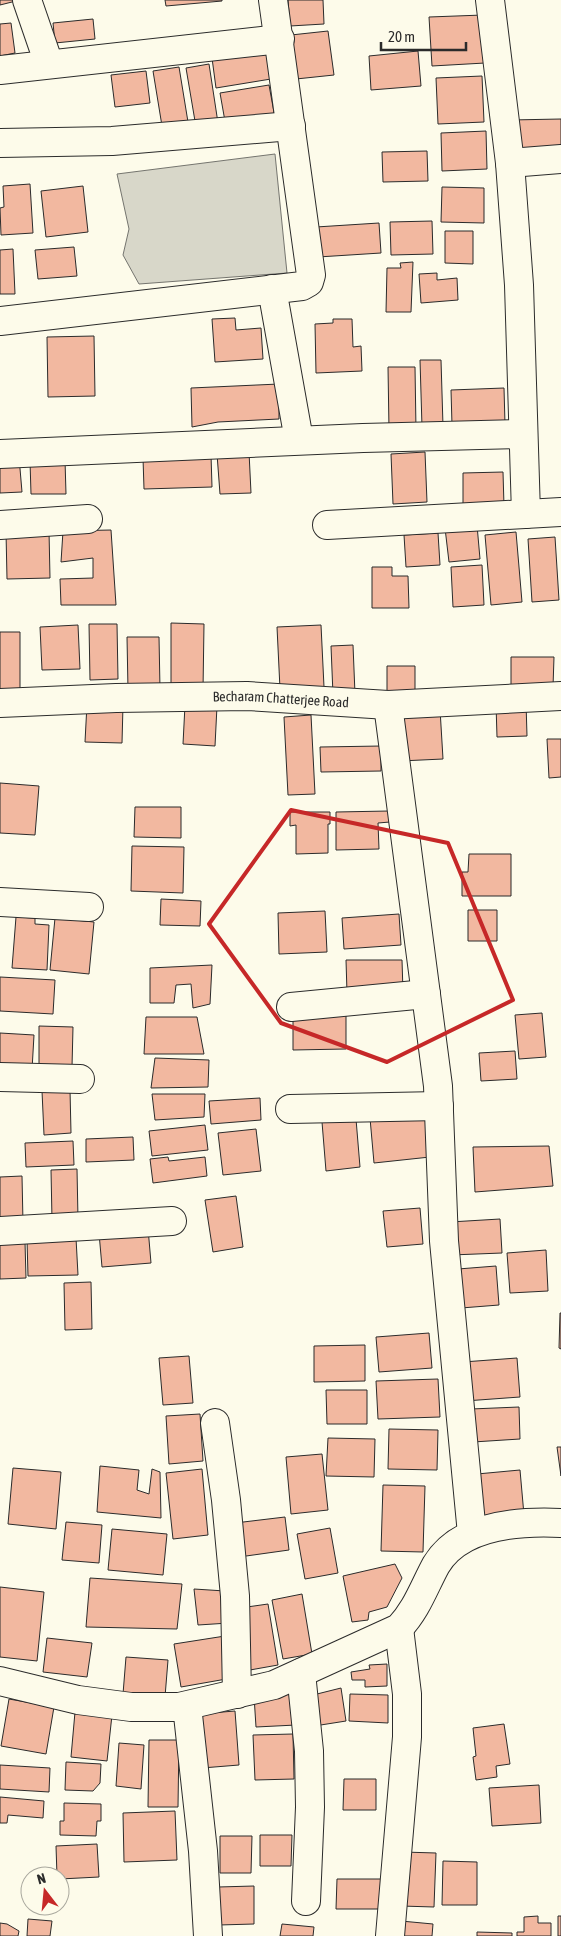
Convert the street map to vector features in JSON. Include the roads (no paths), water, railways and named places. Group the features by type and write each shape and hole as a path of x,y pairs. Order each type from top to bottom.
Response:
{"street":[{"path":"27,0 49,64"},
{"path":"0,321 302,286 309,282 311,275 280,39 273,0"},
{"path":"490,0 510,164 518,285 526,514"},
{"path":"0,70 280,39"},
{"path":"0,143 112,141 291,126"},
{"path":"510,164 561,159"},
{"path":"272,289 299,440"},
{"path":"0,454 299,440 523,434"},
{"path":"327,525 561,512"},
{"path":"0,525 88,519"},
{"name":"Becharam Chatterjee Road","path":"0,703 116,698 246,696 388,705 561,696"},
{"path":"388,705 438,1086 444,1241 472,1534"},
{"path":"0,902 89,907"},
{"path":"292,1007 426,994"},
{"path":"0,1077 80,1079"},
{"path":"290,1109 439,1106"},
{"path":"0,1231 172,1221"},
{"path":"215,1423 226,1500 235,1596 237,1694"},
{"path":"0,1681 78,1700 131,1707 179,1708 274,1686 399,1628 418,1603 437,1564 452,1548 472,1534 507,1526 561,1522"},
{"path":"390,1936 407,1737 407,1694 399,1628"},
{"path":"301,1673 309,1751 310,1807 306,1901"},
{"path":"187,1706 203,1851 208,1936"}]}
